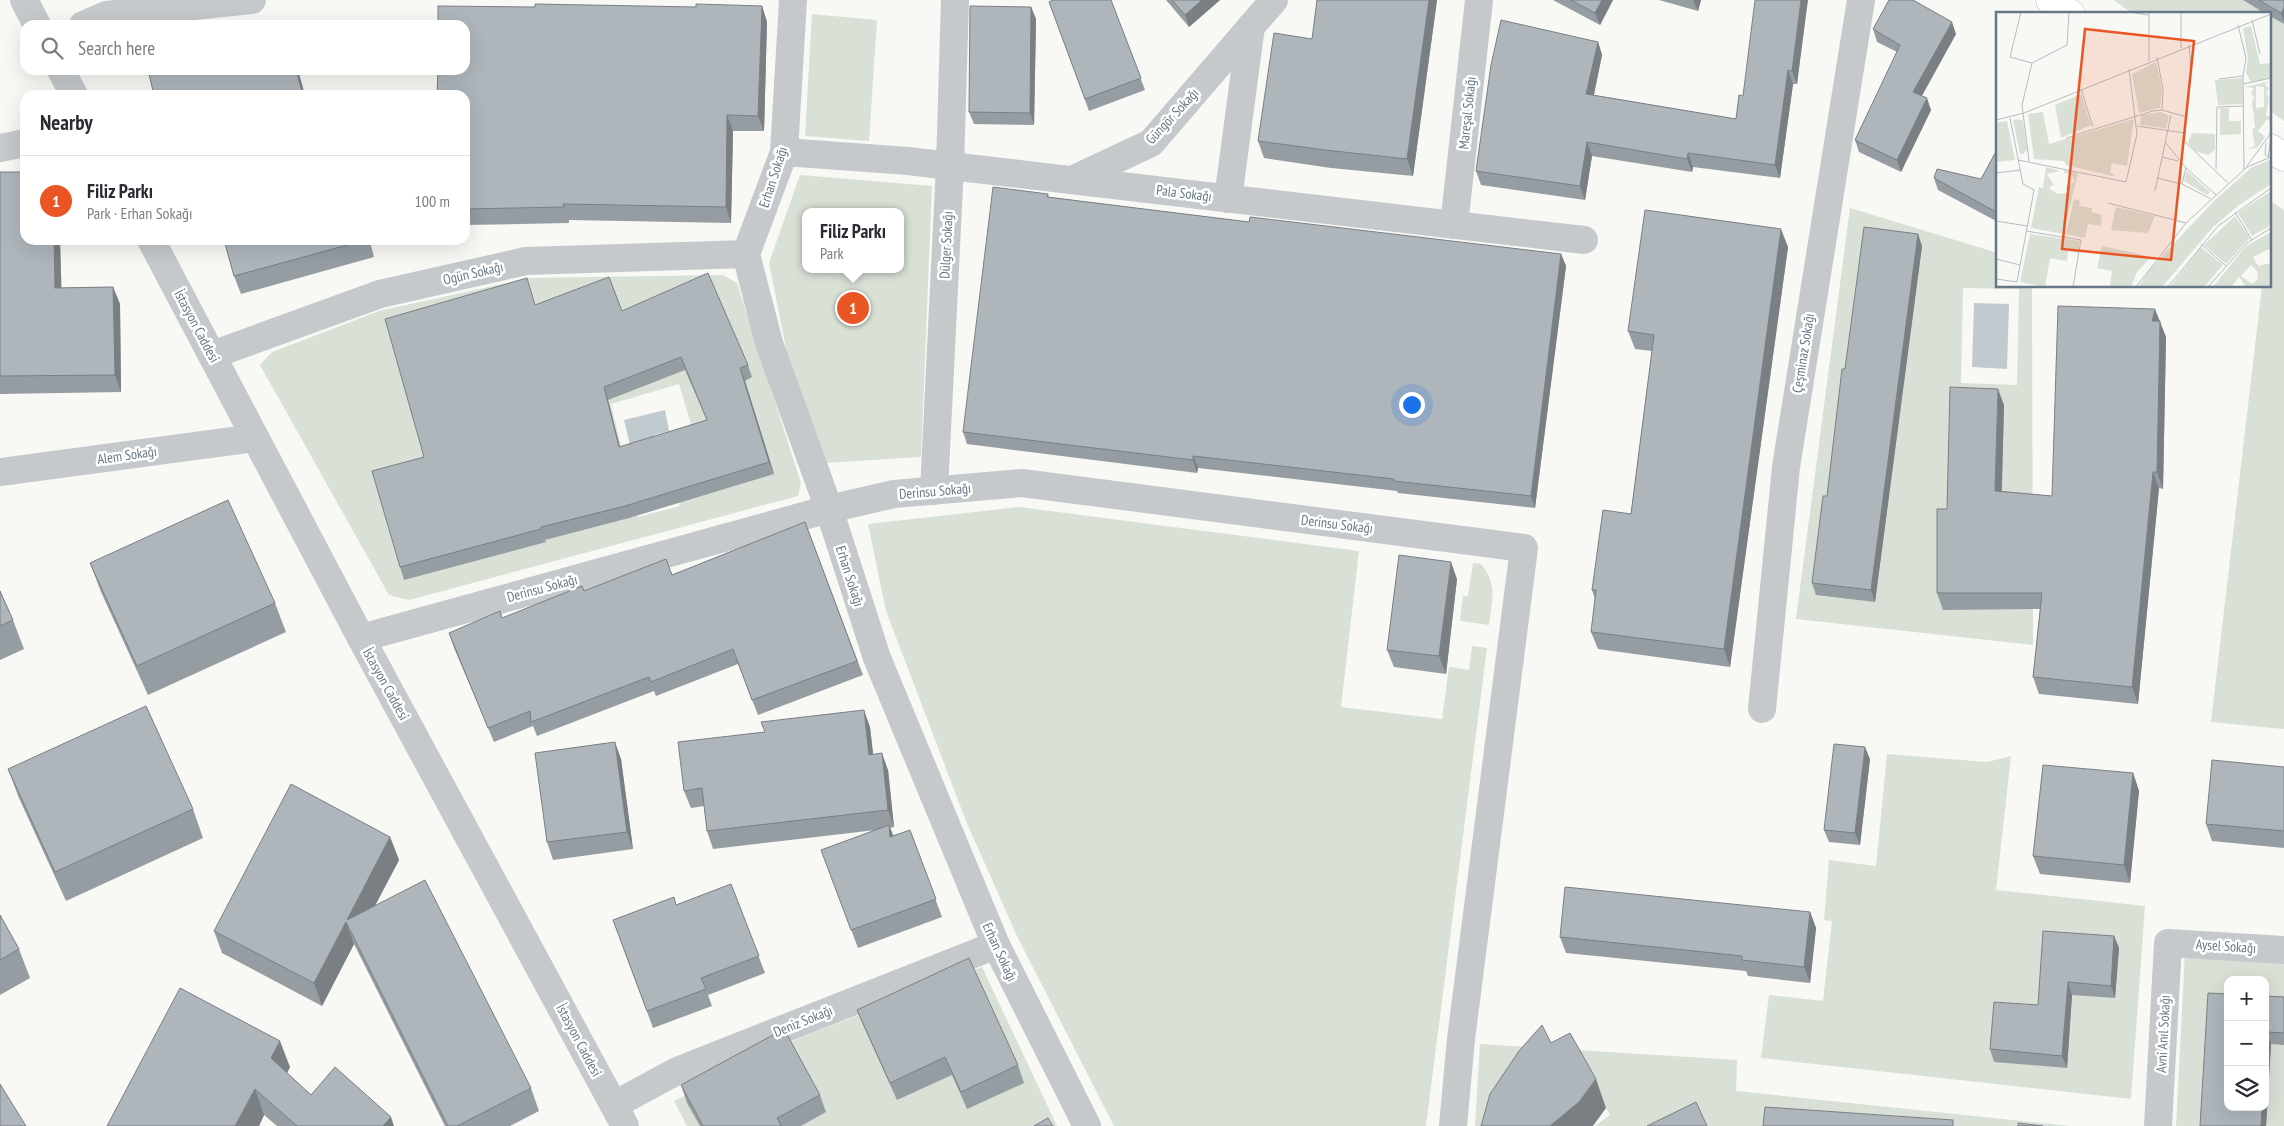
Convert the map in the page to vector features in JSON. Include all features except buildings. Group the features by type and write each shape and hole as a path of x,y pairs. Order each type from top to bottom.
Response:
{"main road":[{"path":"2050,0 2068,12"},
{"path":"2272,149 2284,157"}],"street":[{"path":"24,0 34,20"},
{"path":"94,20 106,15 252,0"},
{"name":"Erhan Sokağı","path":"793,0 784,152 746,254 769,343 829,509 877,658 996,945 1087,1126"},
{"name":"Dülger Sokağı","path":"934,490 950,166 955,0"},
{"name":"Güngör Sokağı","path":"1072,180 1150,144 1274,0"},
{"name":"Mareşal Sokağı","path":"1454,225 1479,0"},
{"name":"Çeşminaz Sokağı","path":"1762,708 1786,467 1862,0"},
{"path":"1228,198 1251,26"},
{"path":"64,75 71,90"},
{"path":"0,148 20,144"},
{"name":"Pala Sokağı","path":"784,152 950,166 1584,240"},
{"name":"İstasyon Caddesi","path":"154,245 361,638 620,1116"},
{"name":"Ogün Sokağı","path":"212,355 380,294 526,261 746,254"},
{"name":"Alem Sokağı","path":"0,472 255,438"},
{"name":"Derinsu Sokağı","path":"361,638 829,509 894,494 1022,483 1524,548 1461,1039 1453,1126"},
{"name":"Aysel Sokağı","path":"2168,943 2284,950"},
{"name":"Avni Anıl Sokağı","path":"2158,1126 2168,943"},
{"name":"Deniz Sokağı","path":"620,1116 677,1071 996,945"}],"shaded area":[{"path":"2114,0 2284,0 2284,121 2272,112 2272,12 2130,12"},
{"path":"812,14 877,20 869,141 805,136"},
{"path":"800,175 932,186 921,457 824,463 787,353 769,263"},
{"path":"2272,202 2284,210 2284,729 2211,722 2262,288 2272,288"},
{"path":"1850,208 1996,252 1996,288 2032,288 2033,645 1796,619","holes":["1963,288 2019,289 2017,385 1961,383"]},
{"path":"723,275 737,283 801,483 798,496 409,600 389,595 260,365 272,352 379,311 529,278","holes":["679,384 695,438 662,448 680,506 638,517 611,404"]},
{"path":"1974,303 2009,304 2007,369 1972,367"},
{"path":"665,410 669,431 654,435 667,489 642,495 624,420"},
{"path":"1019,507 1359,551 1341,707 1442,719 1449,667 1469,670 1472,646 1487,648 1426,1126 1114,1126 1017,936 966,821 886,611 868,524"},
{"path":"1473,563 1481,564 1492,586 1489,625 1460,621 1463,596 1468,596"},
{"path":"1887,754 1987,762 2011,756 1996,890 2145,906 2131,1099 1761,1058 1769,995 1823,1001 1832,921 1824,920 1829,860 1876,866"},
{"path":"2185,952 2284,958 2284,1126 2176,1126"},
{"path":"982,967 1057,1126 687,1126 674,1101 797,1039"},
{"path":"1480,1044 1737,1060 1736,1091 2071,1126 1595,1126 1610,1115 1581,1063 1500,1126 1475,1126"}],"place":[{"name":"Filiz Parkı","path":"853,308"}]}
